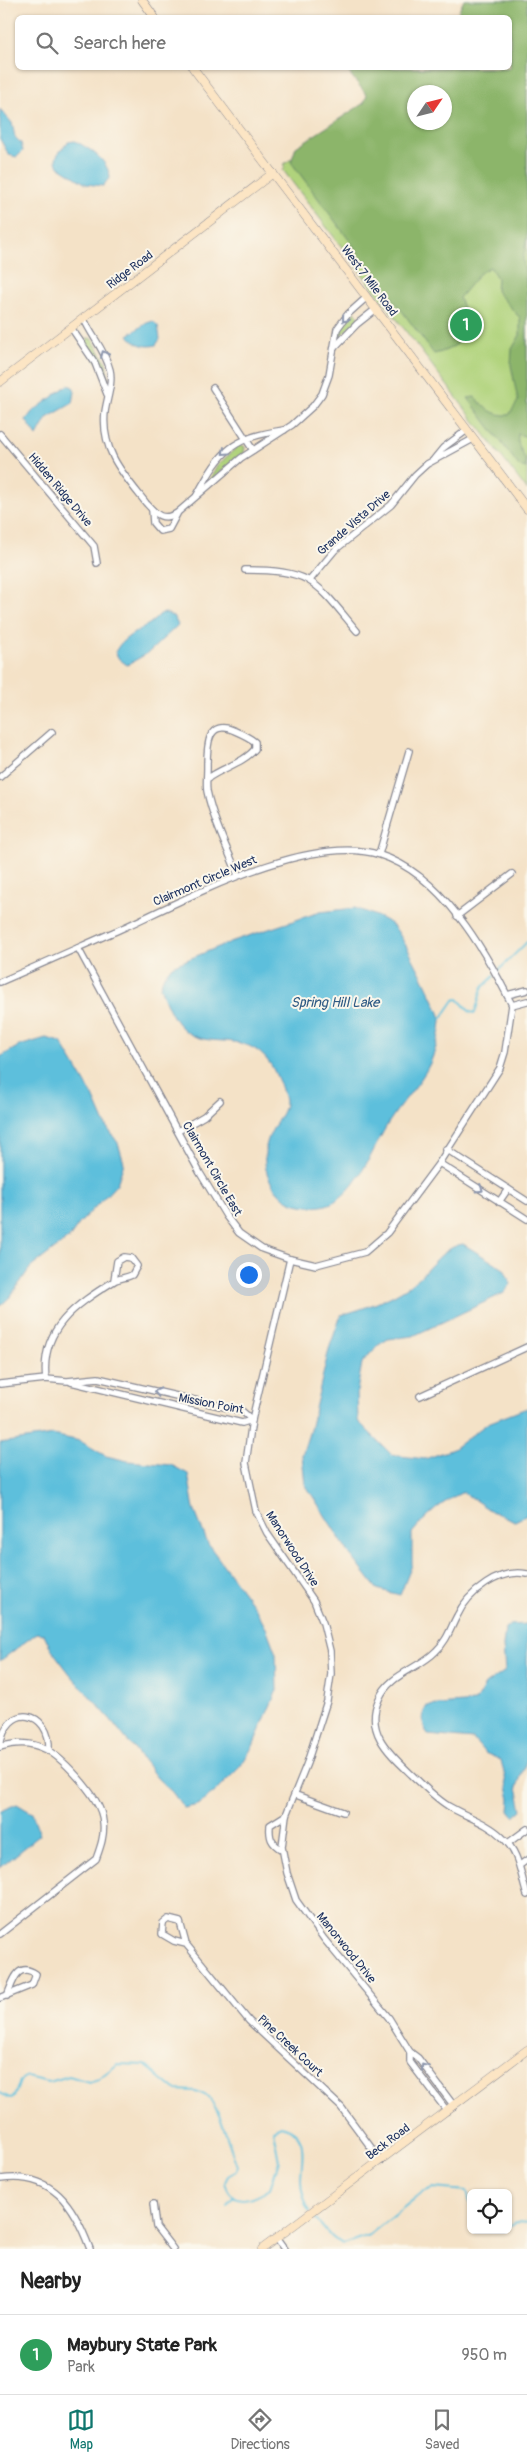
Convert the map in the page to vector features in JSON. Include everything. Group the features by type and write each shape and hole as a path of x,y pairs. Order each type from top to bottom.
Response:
{"street":[{"path":"142,0 153,15"},
{"name":"West 7 Mile Road","path":"195,70 527,509"},
{"name":"Ridge Road","path":"0,382 72,329 273,173"},
{"path":"84,319 107,358 111,380 107,394 104,432 109,452 118,469 152,510 160,517 165,518 177,513 252,450 286,429 313,406 322,394 329,375 337,329 348,314 367,297"},
{"path":"334,348 357,324 376,310"},
{"path":"72,329 95,364 107,394"},
{"path":"213,388 252,450"},
{"path":"196,497 220,457 245,439 286,429"},
{"name":"Grande Vista Drive","path":"310,580 335,550 387,509 415,475 433,460 443,448 467,430"},
{"name":"Hidden Ridge Drive","path":"0,434 94,546 97,563"},
{"name":"Grande Vista Drive","path":"433,460 473,438"},
{"path":"152,510 153,523 160,531 169,529 177,513"},
{"path":"245,570 283,570 310,580 323,590 357,631"},
{"path":"206,779 250,755 255,749 255,742 249,737 226,727 214,730 207,748 206,779 206,789 212,812 238,875"},
{"path":"0,777 52,732"},
{"path":"379,854 409,751"},
{"name":"Clairmont Circle West","path":"0,982 238,875 281,862 334,852 358,851 379,854 404,865 422,877 457,916 487,958 512,1005"},
{"path":"457,916 512,874"},
{"name":"Clairmont Circle East","path":"78,948 210,1190 239,1232 262,1249 290,1259 316,1265 365,1252 387,1233 438,1163 500,1068 506,1052 512,1005"},
{"path":"507,995 527,990"},
{"path":"512,1005 527,1001"},
{"path":"178,1131 204,1116 220,1101"},
{"path":"446,1149 527,1201"},
{"path":"438,1163 527,1219"},
{"path":"499,1202 508,1189"},
{"path":"46,1379 44,1365 51,1338 65,1315 114,1280 134,1273 136,1264 132,1258 124,1257 117,1261 114,1280"},
{"name":"Manorwood Drive","path":"290,1259 252,1420 246,1463 256,1511 268,1533 314,1601 323,1623 330,1651 331,1674 328,1701 296,1795 286,1815 282,1850 296,1900 324,1939 389,2018 410,2052 410,2062 450,2109"},
{"path":"420,1396 527,1347"},
{"name":"Mission Point","path":"0,1384 46,1379 98,1378 242,1411 252,1420"},
{"name":"Mission Point","path":"67,1380 242,1423 252,1420"},
{"path":"527,1574 516,1572 502,1575 472,1596 459,1612 449,1636 442,1646 386,1687 378,1700 374,1716 376,1731 382,1745 429,1791 451,1808 495,1831 508,1843 520,1865 527,1895"},
{"path":"0,1934 89,1867 96,1860 101,1845 103,1821 99,1806 86,1787 62,1759 49,1750 25,1744 0,1747 5,1728 11,1721 21,1716 31,1717 41,1723 46,1732 50,1741 49,1750"},
{"path":"296,1795 343,1812"},
{"name":"Manorwood Drive","path":"282,1850 274,1844 269,1836 270,1825 286,1815"},
{"path":"508,1843 527,1829"},
{"path":"520,1865 527,1860"},
{"name":"Pine Creek Court","path":"186,1944 165,1937 162,1928 168,1919 180,1922 186,1944 249,2021 341,2107 381,2161"},
{"path":"0,1998 7,1996 32,1985 36,1974 28,1969 23,1969 17,1974 7,1996"},
{"name":"Beck Road","path":"262,2249 527,2050"},
{"path":"0,2179 27,2179 38,2182 57,2193 75,2214 90,2249"},
{"path":"153,2204 156,2227 173,2249"},
{"path":"276,2238 284,2249"}],"green space":[{"path":"464,0 527,0 527,238 523,258 527,293 527,437 518,434 526,468 519,466 468,398 475,397 482,405 503,415 509,415 518,401 511,365 512,349 520,335 520,318 496,291 497,278 490,267 480,273 459,298 464,310 477,319 474,326 460,342 434,354 291,162 296,147 364,103 367,95 347,70 512,70 512,15 457,15"},
{"path":"527,0 527,490 283,170 285,167 283,165 411,70 512,70 512,16"},
{"path":"355,312 359,317 358,319 338,338 344,324"},
{"path":"88,338 92,339 106,362 108,382 98,363 85,345"},
{"path":"240,444 245,447 244,453 209,482 216,467"}],"water":[{"path":"0,109 12,123 15,137 21,143 23,151 17,157 9,155 0,139"},
{"path":"75,141 92,151 102,160 110,177 103,186 86,184 58,166 56,159 58,153 68,142"},
{"path":"153,321 158,326 160,339 156,345 140,344 133,341 128,335 147,323"},
{"path":"68,385 73,387 75,392 73,403 47,418 37,436 26,420 32,412"},
{"path":"166,613 174,617 178,625 148,653 127,665 119,659 115,652 119,645 160,614"},
{"name":"Spring Hill Lake","path":"355,908 387,921 395,928 435,1002 441,1019 440,1032 426,1071 391,1119 359,1176 349,1189 338,1199 324,1205 300,1205 289,1201 279,1193 273,1186 266,1169 265,1152 267,1144 285,1103 282,1090 271,1065 260,1053 249,1046 202,1039 191,1035 174,1018 160,987 164,976 172,966 233,941 320,912"},
{"path":"46,1038 61,1042 93,1096 106,1126 118,1143 124,1163 117,1184 79,1224 69,1238 30,1268 10,1297 0,1306 0,1057 19,1046"},
{"path":"463,1244 504,1269 511,1284 504,1293 413,1336 388,1339 377,1346 362,1363 357,1391 358,1421 392,1455 425,1459 453,1449 488,1423 527,1408 527,1515 515,1521 491,1511 463,1492 448,1500 423,1520 412,1533 412,1565 400,1595 377,1589 349,1553 305,1484 302,1455 310,1430 329,1349 341,1315 376,1303 401,1291 416,1281 441,1255 455,1246"},
{"path":"53,1435 80,1441 106,1456 128,1461 171,1465 188,1474 194,1509 208,1544 255,1608 267,1630 276,1654 277,1690 253,1746 240,1767 214,1793 198,1805 184,1808 70,1674 51,1649 44,1634 37,1633 0,1661 0,1443"},
{"path":"527,1624 527,1759 517,1787 522,1810 514,1817 509,1811 510,1799 501,1760 485,1753 473,1739 428,1735 424,1728 423,1717 427,1706 475,1702 485,1685 505,1671 503,1646 505,1629 510,1625"},
{"path":"17,1804 32,1813 40,1835 0,1868 0,1811"}],"waterway":[{"path":"497,972 527,942"},
{"path":"441,1019 454,1000 458,999 470,1012 475,1013 482,988 494,976"},
{"path":"0,2093 10,2098 14,2097 20,2081 27,2077 49,2082 69,2076 89,2082 98,2079 118,2064 145,2065 175,2090 196,2091 209,2097 219,2114 237,2166 236,2171 228,2176 225,2182 228,2190 238,2198 250,2198 270,2188 279,2161 273,2130 281,2126 297,2134 301,2141 303,2156 302,2188 310,2211"},
{"path":"312,2215 332,2238 344,2244 369,2235 423,2192 433,2188 467,2191"},
{"path":"227,2205 233,2197"},
{"path":"512,2224 517,2222 527,2223"}],"place":[{"name":"Maybury State Park","path":"466,325"}]}
